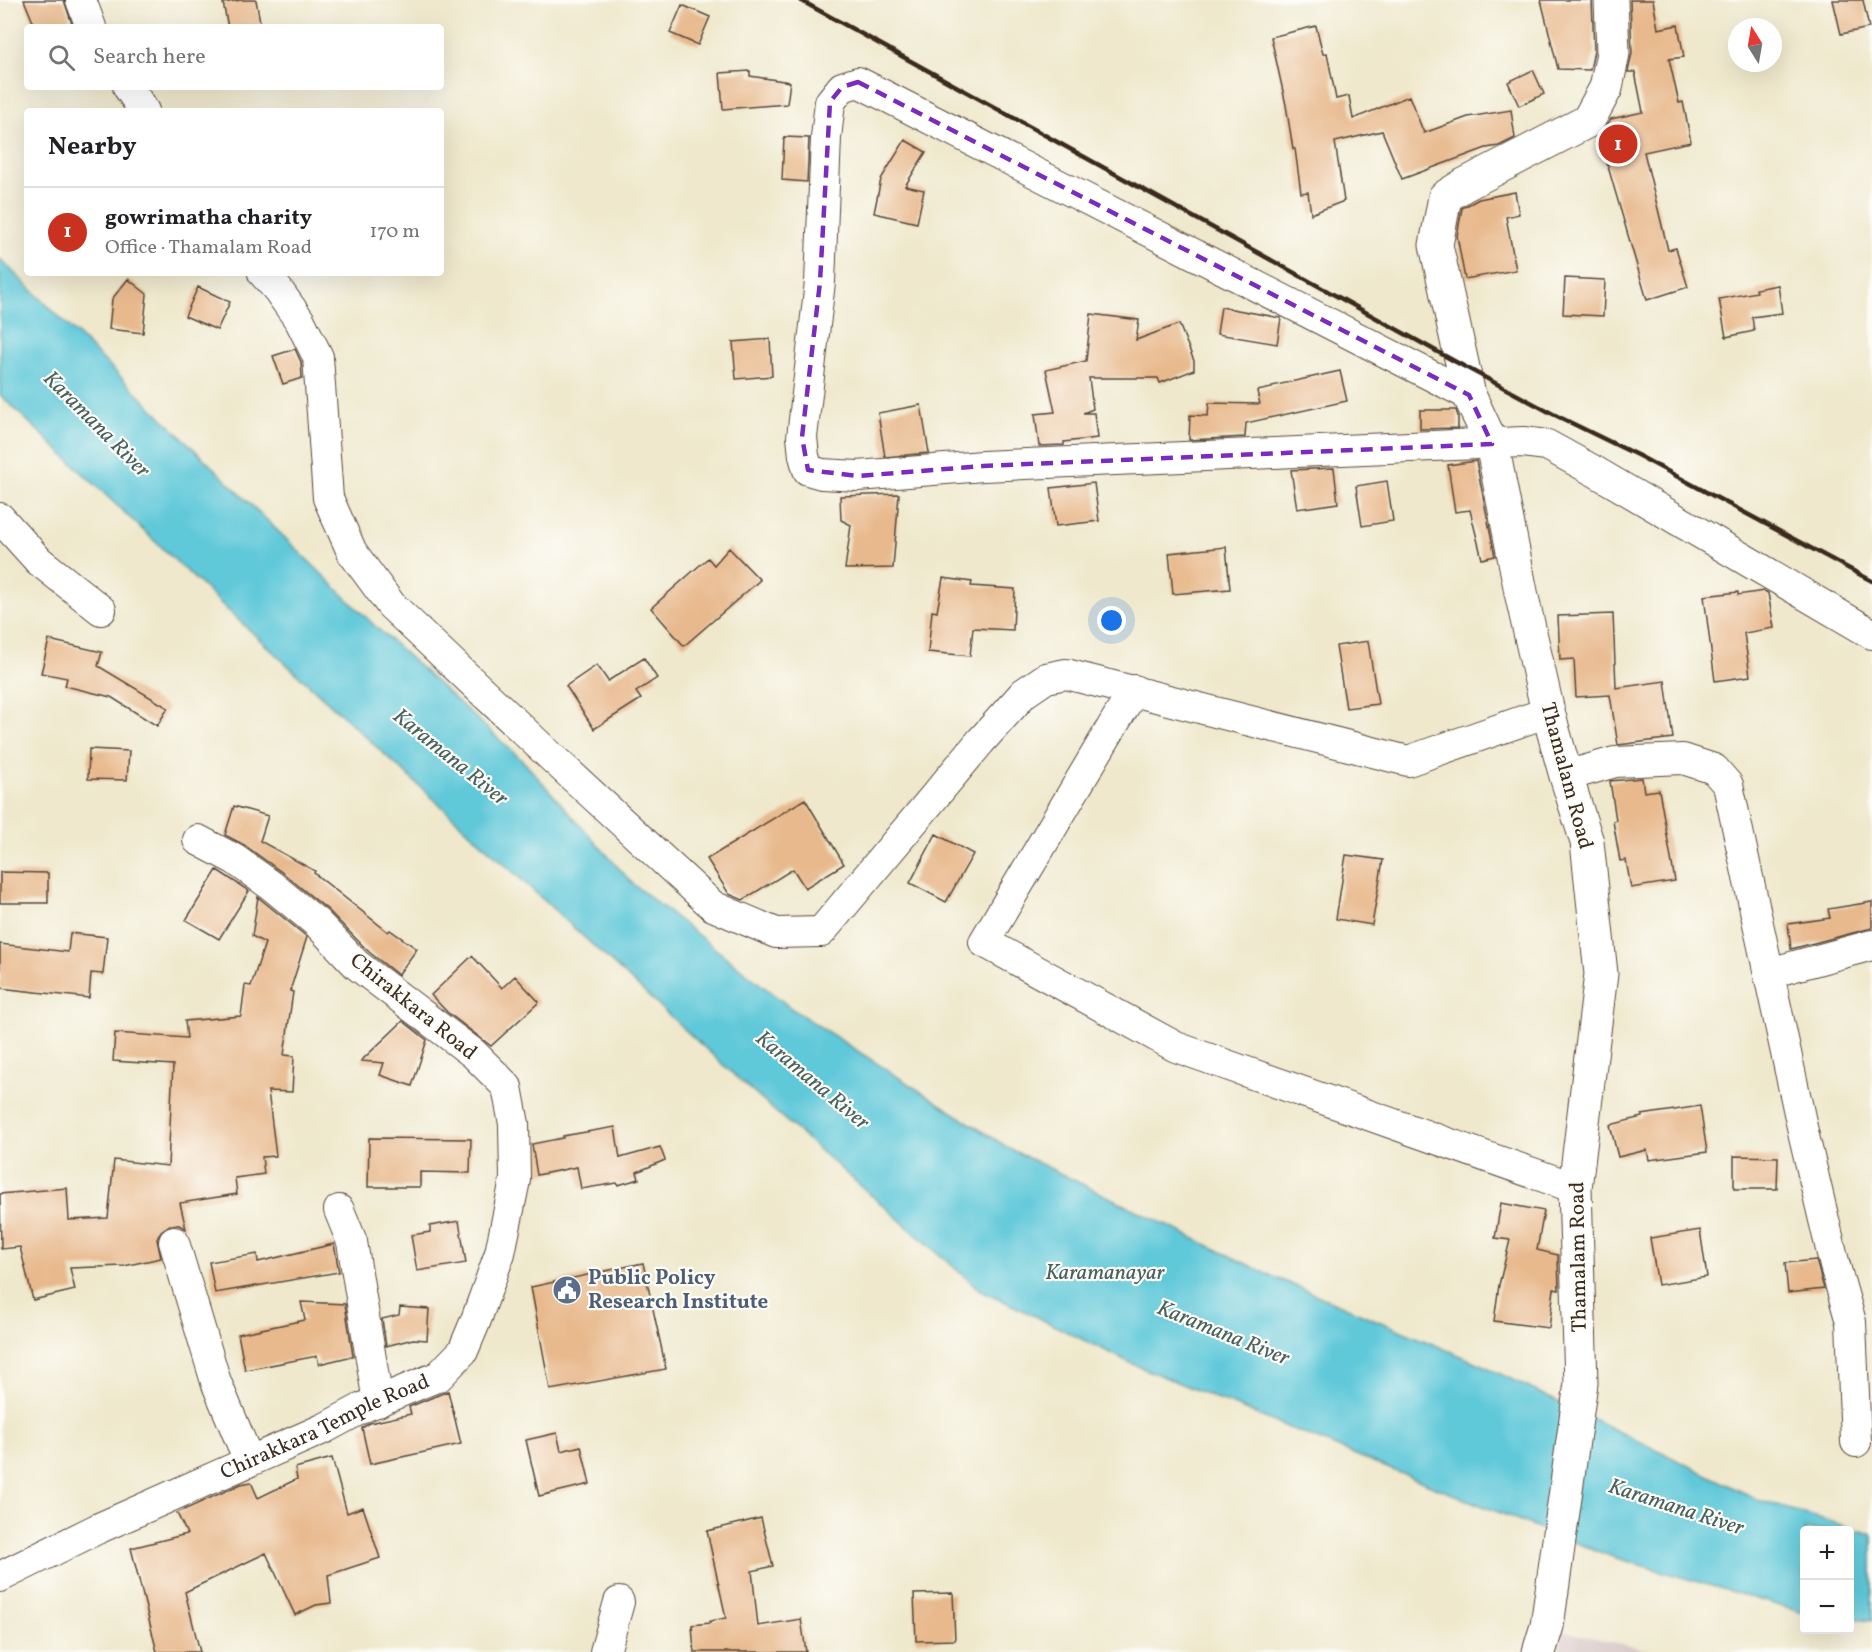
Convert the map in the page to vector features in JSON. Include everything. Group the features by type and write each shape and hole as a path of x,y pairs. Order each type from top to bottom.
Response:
{"street":[{"path":"81,0 90,24"},
{"name":"Thamalam Road","path":"1543,1639 1581,1383 1575,1188 1601,974 1587,842 1548,712 1522,597 1492,444 1469,395 1436,245 1445,197 1464,184 1588,122 1606,88 1613,53 1611,0"},
{"path":"1469,395 858,82 842,87 830,102 826,138 820,282 802,437 808,470 822,474 858,476 995,465 1523,442 1547,445 1872,634"},
{"path":"130,90 142,108"},
{"path":"265,276 300,321 318,357 328,498 352,552 391,604 545,751 714,906 776,933 821,932 980,742 1024,693 1046,678 1066,674 1408,761 1548,712"},
{"path":"0,518 39,561 101,610"},
{"path":"1134,690 984,942 1176,1047 1575,1188"},
{"path":"1566,776 1615,762 1683,759 1714,769 1728,785 1804,1136 1851,1322 1856,1442"},
{"name":"Chirakkara Road","path":"198,840 234,859 272,886 317,923 357,965 474,1054 507,1087 514,1124"},
{"path":"1769,973 1872,945"},
{"name":"Chirakkara Temple Road","path":"0,1577 97,1529 220,1476 439,1376 463,1352 500,1253 515,1180 514,1124"},
{"path":"339,1210 352,1242 378,1402"},
{"path":"174,1242 216,1382 249,1461"},
{"path":"605,1652 619,1602"}],"highlighted area":[{"path":"858,82 1469,395 1492,444 983,466 858,476 808,470 802,437 820,282 830,102 842,87"}],"shaded area":[{"path":"1563,1631 1657,1652 1558,1652"}],"water":[{"name":"Karamanayar","path":"0,259 375,626 523,761 633,884 792,1009 1010,1149 1267,1274 1480,1364 1761,1501 1845,1526 1800,1526 1800,1612 1613,1557 1571,1541 1135,1365 979,1289 755,1094 233,615 0,395"},
{"name":"Karamanayar","path":"1854,1529 1872,1534 1872,1620 1854,1618"}],"building":[{"path":"24,0 64,0 72,24 34,24"},
{"path":"256,0 260,24 227,24 223,3"},
{"path":"1541,0 1592,0 1594,51 1590,70 1558,69"},
{"path":"1630,0 1653,0 1658,29 1678,25 1684,57 1669,59 1679,103 1683,102 1691,142 1644,152 1668,250 1676,248 1688,287 1647,300 1599,136 1611,119 1643,112 1635,72 1628,72 1632,53"},
{"path":"1833,0 1863,0 1869,28 1841,34"},
{"path":"682,5 710,17 698,45 670,33"},
{"path":"1316,26 1323,54 1327,53 1336,99 1349,96 1353,119 1409,96 1424,133 1468,117 1511,110 1515,138 1499,146 1486,148 1402,179 1382,131 1335,142 1344,201 1311,214 1308,192 1301,193 1295,149 1293,149 1271,37"},
{"path":"1533,70 1544,94 1519,106 1508,82"},
{"path":"750,71 750,76 790,82 787,104 723,109 720,73"},
{"path":"784,137 809,138 807,182 782,180"},
{"path":"905,140 926,152 905,186 924,190 917,223 874,213 881,179"},
{"path":"1515,192 1519,214 1506,217 1516,270 1465,279 1457,236 1462,208 1479,199"},
{"path":"1565,278 1605,280 1603,316 1563,314"},
{"path":"128,279 147,294 143,333 109,329 112,299"},
{"path":"1778,285 1782,313 1752,317 1754,331 1726,337 1719,299 1757,292 1756,289"},
{"path":"198,287 230,302 217,330 185,316"},
{"path":"1221,307 1281,318 1277,344 1217,334"},
{"path":"1091,314 1139,320 1136,340 1179,324 1194,361 1194,370 1160,383 1158,378 1089,378 1093,409 1083,413 1094,413 1097,438 1064,442 1064,445 1039,446 1035,414 1055,412 1046,370 1086,361"},
{"path":"770,339 772,376 736,379 733,342"},
{"path":"295,349 301,362 302,378 283,384 273,356"},
{"path":"1340,371 1347,401 1246,423 1245,437 1189,440 1190,415 1208,416 1209,403 1260,404 1257,391"},
{"path":"921,405 929,453 885,457 878,413"},
{"path":"1420,410 1456,410 1458,428 1420,429"},
{"path":"1476,461 1495,556 1482,559 1470,510 1455,512 1448,465"},
{"path":"1334,468 1338,503 1297,509 1291,470"},
{"path":"1387,481 1393,521 1362,526 1356,486"},
{"path":"1094,483 1099,521 1056,526 1051,488"},
{"path":"899,494 893,568 845,569 851,525 841,520 840,496"},
{"path":"1226,547 1230,589 1173,594 1169,553"},
{"path":"729,548 760,580 684,646 651,608 708,558 714,565"},
{"path":"943,578 972,582 971,586 1015,589 1013,630 973,628 970,656 928,652 932,611 937,612"},
{"path":"1764,591 1768,593 1774,628 1744,633 1750,676 1715,681 1704,596 1738,592 1738,595"},
{"path":"1613,614 1616,688 1665,681 1673,738 1618,745 1610,695 1576,697 1574,659 1560,660 1558,616"},
{"path":"49,640 102,652 98,666 168,708 157,726 111,697 65,686 67,678 41,673"},
{"path":"1368,641 1378,704 1346,708 1336,646"},
{"path":"644,658 657,678 636,692 641,699 594,729 566,686 597,665 608,681"},
{"path":"89,749 129,751 127,780 88,779"},
{"path":"1642,778 1644,792 1659,790 1675,881 1631,888 1626,860 1620,861 1613,821 1616,820 1610,781"},
{"path":"805,799 844,864 805,888 793,869 743,900 729,894 707,859"},
{"path":"234,806 268,816 260,841 315,871 314,873 388,932 390,930 417,949 398,975 369,952 328,910 283,873 244,845 225,835"},
{"path":"936,834 973,854 946,902 910,883"},
{"path":"1346,855 1383,860 1372,925 1336,919"},
{"path":"217,870 249,891 219,939 186,920"},
{"path":"0,872 48,873 48,903 0,903"},
{"path":"258,897 307,937 290,991 293,992 284,1055 294,1056 292,1092 268,1091 276,1156 262,1157 264,1174 235,1178 237,1194 180,1203 186,1229 179,1225 170,1225 161,1231 157,1239 161,1258 124,1266 70,1268 75,1290 33,1300 20,1247 1,1249 0,1194 67,1188 69,1220 108,1218 114,1160 168,1166 173,1065 113,1061 115,1033 187,1038 185,1021 241,1016 245,985 251,986 265,943 252,936"},
{"path":"1872,902 1872,928 1791,949 1788,924 1830,918 1828,909"},
{"path":"70,933 107,937 103,974 91,973 89,998 0,988 0,944 68,952"},
{"path":"472,956 502,988 515,976 539,1002 491,1046 447,1012 431,995"},
{"path":"403,1021 427,1040 412,1086 380,1075 384,1063 361,1061"},
{"path":"1700,1106 1707,1152 1649,1160 1647,1150 1618,1157 1610,1125 1642,1117 1642,1115"},
{"path":"615,1127 620,1158 660,1147 665,1160 637,1172 639,1179 618,1185 617,1183 581,1189 577,1167 537,1175 532,1144"},
{"path":"369,1138 471,1139 470,1173 420,1172 420,1187 368,1187"},
{"path":"1734,1156 1778,1157 1777,1189 1734,1189"},
{"path":"1501,1203 1544,1211 1537,1250 1558,1255 1559,1290 1554,1289 1549,1328 1494,1321 1499,1285 1510,1240 1495,1238"},
{"path":"459,1221 466,1263 417,1271 411,1235 430,1232 430,1226"},
{"path":"1700,1230 1707,1277 1658,1285 1650,1238"},
{"path":"334,1244 339,1272 215,1293 209,1262 257,1254 258,1262"},
{"path":"1816,1260 1824,1289 1788,1293 1785,1263"},
{"path":"643,1263 666,1369 550,1390 531,1287"},
{"path":"301,1302 345,1304 353,1356 319,1364 317,1356 245,1370 238,1334 305,1320"},
{"path":"400,1307 429,1309 427,1340 413,1339 386,1346 382,1319 399,1315"},
{"path":"448,1391 461,1444 370,1464 362,1428 370,1423 411,1414 409,1407"},
{"path":"557,1433 561,1451 581,1446 590,1484 539,1496 526,1440"},
{"path":"332,1458 347,1513 363,1507 380,1558 328,1575 331,1603 316,1605 295,1615 266,1553 185,1592 200,1652 157,1652 131,1548 187,1534 177,1513 241,1484 251,1482 258,1498 297,1479 295,1468"},
{"path":"761,1518 773,1566 752,1571 758,1626 801,1619 806,1652 694,1652 692,1625 726,1618 707,1531"},
{"path":"953,1593 955,1640 916,1641 914,1594"}],"railway":[{"path":"800,0 1456,362 1553,414 1639,456 1872,581"}],"place":[{"name":"gowrimatha charity","path":"1618,144"},
{"name":"Public Policy Research Institute","path":"567,1290"}],"water label":[{"name":"Karamana River","path":"96,425"},
{"name":"Karamana River","path":"450,758"},
{"name":"Karamana River","path":"812,1081"},
{"name":"Karamana River","path":"1223,1334"},
{"name":"Karamana River","path":"1676,1508"}]}
